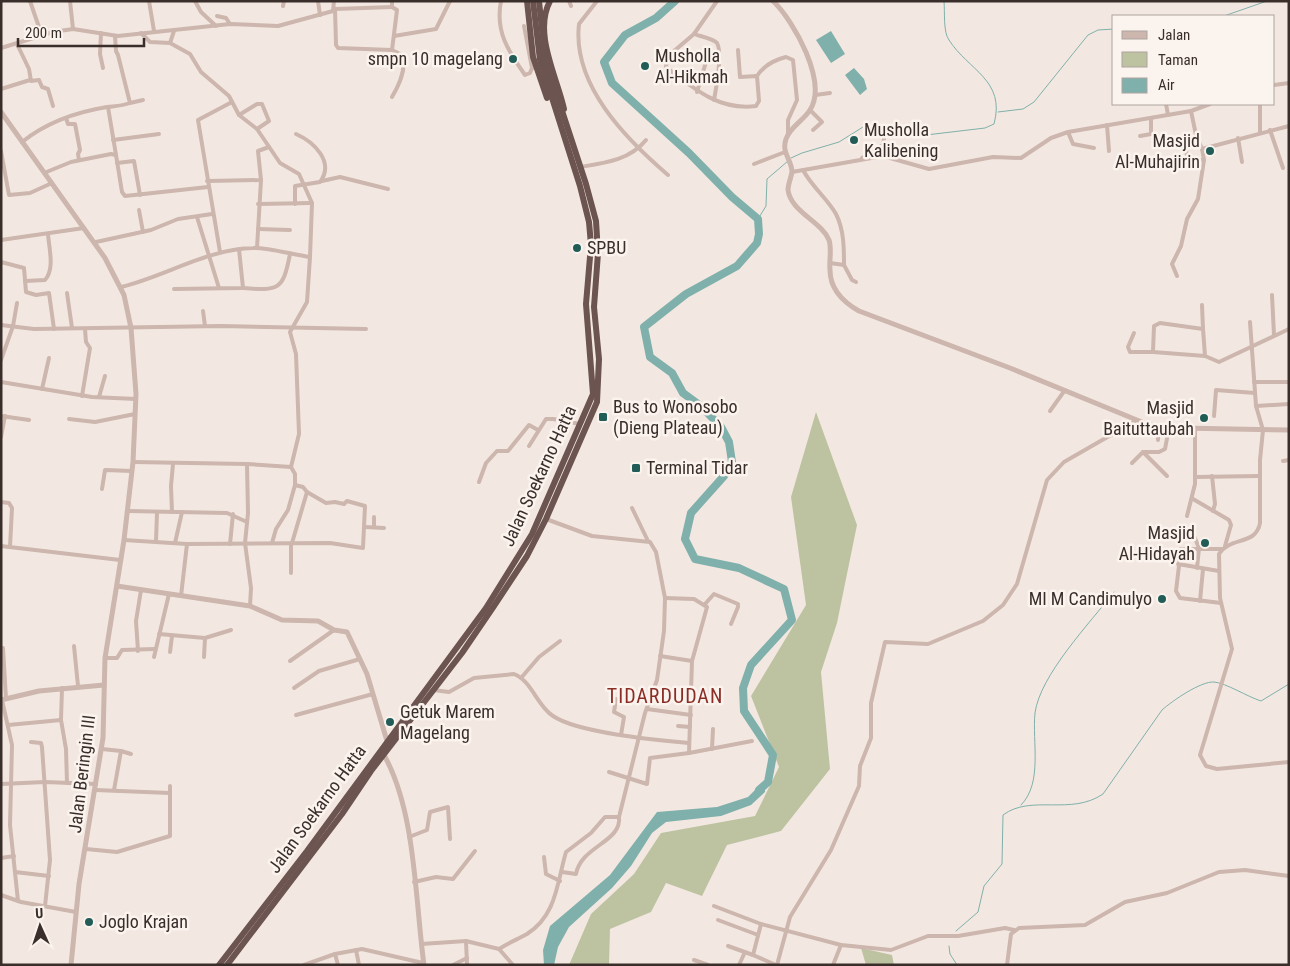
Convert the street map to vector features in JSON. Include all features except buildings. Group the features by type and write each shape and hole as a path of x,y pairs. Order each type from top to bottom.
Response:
{"highway":[{"path":"526,1 534,67 569,143"},
{"name":"Jalan Soekarno Hatta","path":"219,965 351,794 384,755 494,606 527,556 546,520 594,400 599,359 594,307 598,252 597,230 580,167 569,143 540,60 534,1"},
{"name":"Jalan Soekarno Hatta","path":"227,965 351,794 387,741 457,650 521,553 540,518 580,424 594,400 586,304 591,257 590,230 569,143 545,59 539,1"},
{"path":"550,1 545,18 547,44 569,143"}],"street":[{"path":"30,1 42,36"},
{"path":"70,1 73,29"},
{"path":"154,31 150,3 155,1"},
{"path":"195,1 201,12 216,26"},
{"path":"318,1 320,15"},
{"path":"334,1 338,48 392,50 402,55 402,76 392,98"},
{"path":"392,1 392,7 396,10 392,50"},
{"path":"394,36 436,29 450,1"},
{"path":"501,1 499,27 509,52 525,75 532,71 534,67 525,40 524,26"},
{"path":"569,1 570,6"},
{"path":"597,1 580,24 584,69 607,110 639,149 668,175"},
{"path":"716,1 694,34 667,57 665,63 697,92 714,100 736,106 756,106 759,101 757,76 765,66 786,57 793,60 797,100 788,120 785,152 790,166 788,190 790,196 800,209 828,239 832,284 839,296 848,305 859,311 1158,427 1289,430"},
{"path":"773,1 787,20 813,70 816,83 815,95 810,110 788,134"},
{"path":"2,46 17,44 73,29 115,36 230,24 278,26 335,9 392,7"},
{"path":"217,16 226,18 230,24"},
{"path":"170,43 174,31"},
{"path":"101,33 100,54 103,68"},
{"path":"141,33 150,42 170,43 190,54 201,72 218,85 239,115 257,129 280,162 295,171 304,184 312,203 307,302 291,328 290,336 296,354 299,434 291,467 295,474 295,485 288,510 276,529 272,543"},
{"path":"694,34 717,43 719,66 714,100"},
{"path":"115,36 116,52 130,104"},
{"path":"17,44 29,69 30,80"},
{"path":"738,50 740,77 757,76"},
{"path":"697,92 706,62 718,60"},
{"path":"1,89 30,80 31,82 40,80 42,87 48,89 53,106"},
{"path":"1275,84 1289,83"},
{"path":"815,95 830,93"},
{"path":"22,142 36,131 66,118 144,100"},
{"path":"220,252 207,184 198,120 199,117 230,103"},
{"path":"239,115 257,104 262,104 269,121 257,129"},
{"path":"1166,105 1168,115"},
{"path":"1177,276 1173,262 1178,253 1187,219 1198,199 1204,160 1202,148 1196,135 1194,105"},
{"path":"883,156 929,169 993,157 1021,158 1051,138 1068,132 1151,119 1207,105"},
{"path":"1260,105 1260,133"},
{"path":"108,107 123,195 140,195 207,184 261,180"},
{"path":"810,110 822,122 812,130"},
{"name":"Jalan Beringin III","path":"1,112 96,242 121,287 131,328 136,399 133,462 128,512 105,658 102,749 76,912 71,965"},
{"path":"66,118 68,124 75,124 77,128 80,148 79,160"},
{"path":"1140,136 1151,134 1151,119"},
{"path":"1107,125 1109,151"},
{"path":"1202,148 1289,126"},
{"path":"1270,130 1283,168"},
{"path":"860,159 883,145 885,132"},
{"path":"1068,132 1073,144 1094,148"},
{"path":"114,140 159,134"},
{"path":"296,134 310,140 325,161 326,167 322,181"},
{"path":"1238,138 1242,162"},
{"path":"580,167 620,158 639,149 646,140"},
{"path":"1184,141 1188,160 1204,160"},
{"path":"257,248 258,204 261,180 258,152 269,147"},
{"path":"1,151 9,194 30,193 52,183"},
{"path":"754,164 785,152"},
{"path":"790,166 803,170 902,152"},
{"path":"44,173 79,160 107,154 116,155"},
{"path":"117,163 134,161 140,195"},
{"path":"803,170 814,188 836,214 842,229 844,265 852,280 856,282"},
{"path":"295,204 294,188 304,184 318,183 340,177 388,189"},
{"path":"258,204 312,203"},
{"path":"139,210 143,232"},
{"path":"96,242 143,232 178,219 212,214"},
{"path":"197,216 219,288"},
{"path":"1,240 84,228"},
{"path":"258,229 290,230"},
{"path":"25,281 45,280 48,277 50,268 48,234"},
{"path":"121,287 166,273 220,252 239,248 257,248 310,257"},
{"path":"239,248 243,288"},
{"path":"174,288 266,290 277,286 286,276 290,254"},
{"path":"1,262 24,268 26,292 36,295 50,293 54,329"},
{"path":"830,263 844,265"},
{"path":"67,293 72,328"},
{"path":"1272,295 1274,335"},
{"path":"1,360 13,328 17,303"},
{"path":"1202,305 1205,356"},
{"path":"203,311 205,326"},
{"path":"1221,603 1186,599 1176,595 1178,564 1181,549 1224,548 1252,537 1258,532 1260,523 1260,476 1263,430 1256,406 1250,322"},
{"path":"1153,352 1153,328 1157,324 1203,329"},
{"path":"1,326 54,329 205,326 366,329"},
{"path":"82,396 90,348 86,342 85,328"},
{"path":"1134,333 1128,347 1130,352 1205,356 1219,362 1289,329"},
{"path":"42,389 49,358"},
{"path":"100,397 105,376"},
{"path":"1,382 82,396 136,399"},
{"path":"1254,382 1289,382"},
{"path":"1050,411 1065,390"},
{"path":"1214,416 1216,390 1255,393"},
{"path":"1256,406 1289,404"},
{"path":"69,418 95,422 135,414"},
{"path":"1,437 3,416 29,420"},
{"path":"528,446 545,420 550,418 580,424"},
{"path":"728,946 776,965 790,917 831,850 859,786 860,766 870,738 871,703 885,641 929,643 983,621 1003,605 1017,584 1047,480 1064,462 1137,420"},
{"path":"479,482 486,463 497,451 508,451 529,425 538,430"},
{"path":"1158,427 1158,440"},
{"path":"1132,463 1143,452 1159,452 1165,449 1168,428"},
{"path":"1187,516 1193,499 1195,428"},
{"path":"1143,452 1168,476"},
{"path":"1283,461 1289,460"},
{"path":"133,462 247,464 291,467"},
{"path":"172,512 170,486 173,464"},
{"path":"247,464 245,543 251,588 250,606"},
{"path":"102,489 105,470 132,471"},
{"path":"1212,476 1215,504 1213,511"},
{"path":"1194,477 1260,476"},
{"path":"295,485 303,487 307,492 326,503 344,504 347,501 371,507"},
{"path":"291,573 292,543 307,492"},
{"path":"1193,499 1228,519 1230,523 1224,548 1219,556 1219,571 1221,603 1232,643 1220,691 1200,751 1204,765 1217,769 1289,762"},
{"path":"1,502 9,503 12,508 10,547"},
{"path":"124,540 187,544 330,543 364,548 365,506"},
{"path":"632,508 648,541"},
{"path":"128,512 233,514 247,522"},
{"path":"156,542 157,512"},
{"path":"175,543 182,512"},
{"path":"230,544 233,514"},
{"path":"374,516 374,527"},
{"path":"546,520 592,536 653,543 665,598 657,680 647,709 619,822 612,834 581,859 576,874 562,872"},
{"path":"365,527 384,528"},
{"path":"1194,536 1198,548 1197,568"},
{"path":"181,596 187,544"},
{"path":"1,546 120,560"},
{"path":"1178,564 1219,571"},
{"path":"1200,601 1203,568"},
{"path":"117,586 250,606 282,620 318,621 334,630 348,632 373,694 387,741"},
{"path":"138,651 136,621 141,590"},
{"path":"154,657 168,594"},
{"path":"689,754 692,662 705,620 705,604 714,594 738,604 731,624"},
{"path":"665,598 690,598 705,604"},
{"path":"159,634 205,638 231,630"},
{"path":"290,660 334,630"},
{"path":"170,652 172,636"},
{"path":"204,657 205,638"},
{"path":"520,678 539,658 560,641"},
{"path":"74,646 78,686"},
{"path":"3,648 3,700 12,746 10,825 18,901"},
{"path":"105,658 117,658 122,650 155,649"},
{"path":"660,656 692,662"},
{"path":"294,688 319,671 360,660"},
{"path":"433,690 452,691 479,677 489,678 512,673 520,678 553,716 587,728 621,735 689,743"},
{"path":"3,700 33,692 104,684"},
{"path":"62,688 61,720 66,749 66,783"},
{"path":"296,715 373,694"},
{"path":"616,699 614,711 624,717 621,735"},
{"path":"647,709 691,715"},
{"path":"8,726 61,720"},
{"path":"678,726 690,727"},
{"path":"712,749 713,729"},
{"path":"609,772 648,784 649,759 689,754 752,741"},
{"path":"31,742 42,743 49,876 46,906"},
{"path":"102,749 131,754"},
{"path":"114,790 121,751"},
{"path":"304,965 335,954 356,950 365,950 423,963 409,837 400,797 384,755"},
{"path":"1,784 66,783 114,790 170,793"},
{"path":"86,849 117,852 169,837 171,831 170,786"},
{"path":"409,837 427,830 430,812 448,807 450,839"},
{"path":"499,949 529,933 545,918 560,881 568,849 591,833 605,817 619,817"},
{"path":"414,882 438,877 453,880 475,851"},
{"path":"1,858 14,856"},
{"path":"544,857 546,874 560,881"},
{"path":"714,906 761,924 786,929 841,945 891,950 928,936 958,936 1005,928 1014,930 1085,925 1125,902 1167,893 1219,872 1245,870 1289,876"},
{"path":"16,872 49,876"},
{"path":"1,895 18,901 76,912"},
{"path":"718,920 758,935"},
{"path":"753,955 761,924"},
{"path":"1007,965 1010,936 1014,930"},
{"path":"421,944 466,941 499,949 513,965"},
{"path":"466,941 468,965"},
{"path":"833,965 841,945"},
{"path":"356,950 358,965"},
{"path":"739,965 745,952"},
{"path":"335,954 338,965"},
{"path":"453,965 467,958"},
{"path":"694,960 708,965"}],"green space":[{"path":"816,412 857,525 837,623 821,672 830,769 781,831 727,845 702,896 666,883 651,912 610,929 609,965 569,965 591,914 634,874 661,833 755,816 779,767 751,696 806,605 791,497"},
{"path":"861,948 892,955 894,965 866,965"}],"water":[{"path":"831,31 845,54 831,63 816,40"},
{"path":"854,68 864,79 867,89 860,95 845,75"},
{"path":"765,780 765,792 751,805 721,816 666,822 652,833 631,866 612,888 569,927 558,947 554,965 544,965 543,950 550,926 610,875 657,812 717,807 748,797"}],"waterway":[{"path":"675,1 656,18 625,35 604,62 612,83 689,153 732,197 758,219 759,234 757,243 737,266 686,294 644,327 650,357 672,373 683,393 702,407 721,427 729,442 732,462 724,476 691,513 685,539 695,559 739,568 784,589 792,620 751,665 743,688 744,711 773,755 768,782 759,790"},
{"path":"791,158 839,142 863,127 899,128 926,135 985,128 994,124 995,97 983,77 949,40 945,27 944,1"},
{"path":"1227,15 1267,1"},
{"path":"998,112 1023,109 1034,102 1088,35 1098,30 1112,29"},
{"path":"758,219 766,206 767,179 788,161"},
{"path":"1021,805 1028,796 1034,774 1034,724 1039,698 1046,682 1067,650 1114,592"},
{"path":"956,931 978,912 984,886 1002,864 1003,815 1014,809 1026,806 1078,804 1103,794 1162,710 1194,688 1214,682 1231,687 1261,701 1289,684"},
{"path":"949,946 950,954 957,965"}],"place":[{"name":"smpn 10 magelang","path":"513,59"},
{"name":"Musholla Al-Hikmah","path":"645,66"},
{"name":"Musholla Kalibening","path":"854,140"},
{"name":"Masjid Al-Muhajirin","path":"1210,151"},
{"name":"SPBU","path":"577,248"},
{"name":"Bus to Wonosobo (Dieng Plateau)","path":"603,417"},
{"name":"Masjid Baituttaubah","path":"1204,418"},
{"name":"Terminal Tidar","path":"636,468"},
{"name":"Masjid Al-Hidayah","path":"1205,543"},
{"name":"MI M Candimulyo","path":"1162,599"},
{"name":"Getuk Marem Magelang","path":"390,722"},
{"name":"Joglo Krajan","path":"89,922"}],"district":[{"name":"TIDARDUDAN","path":"665,696"}]}
